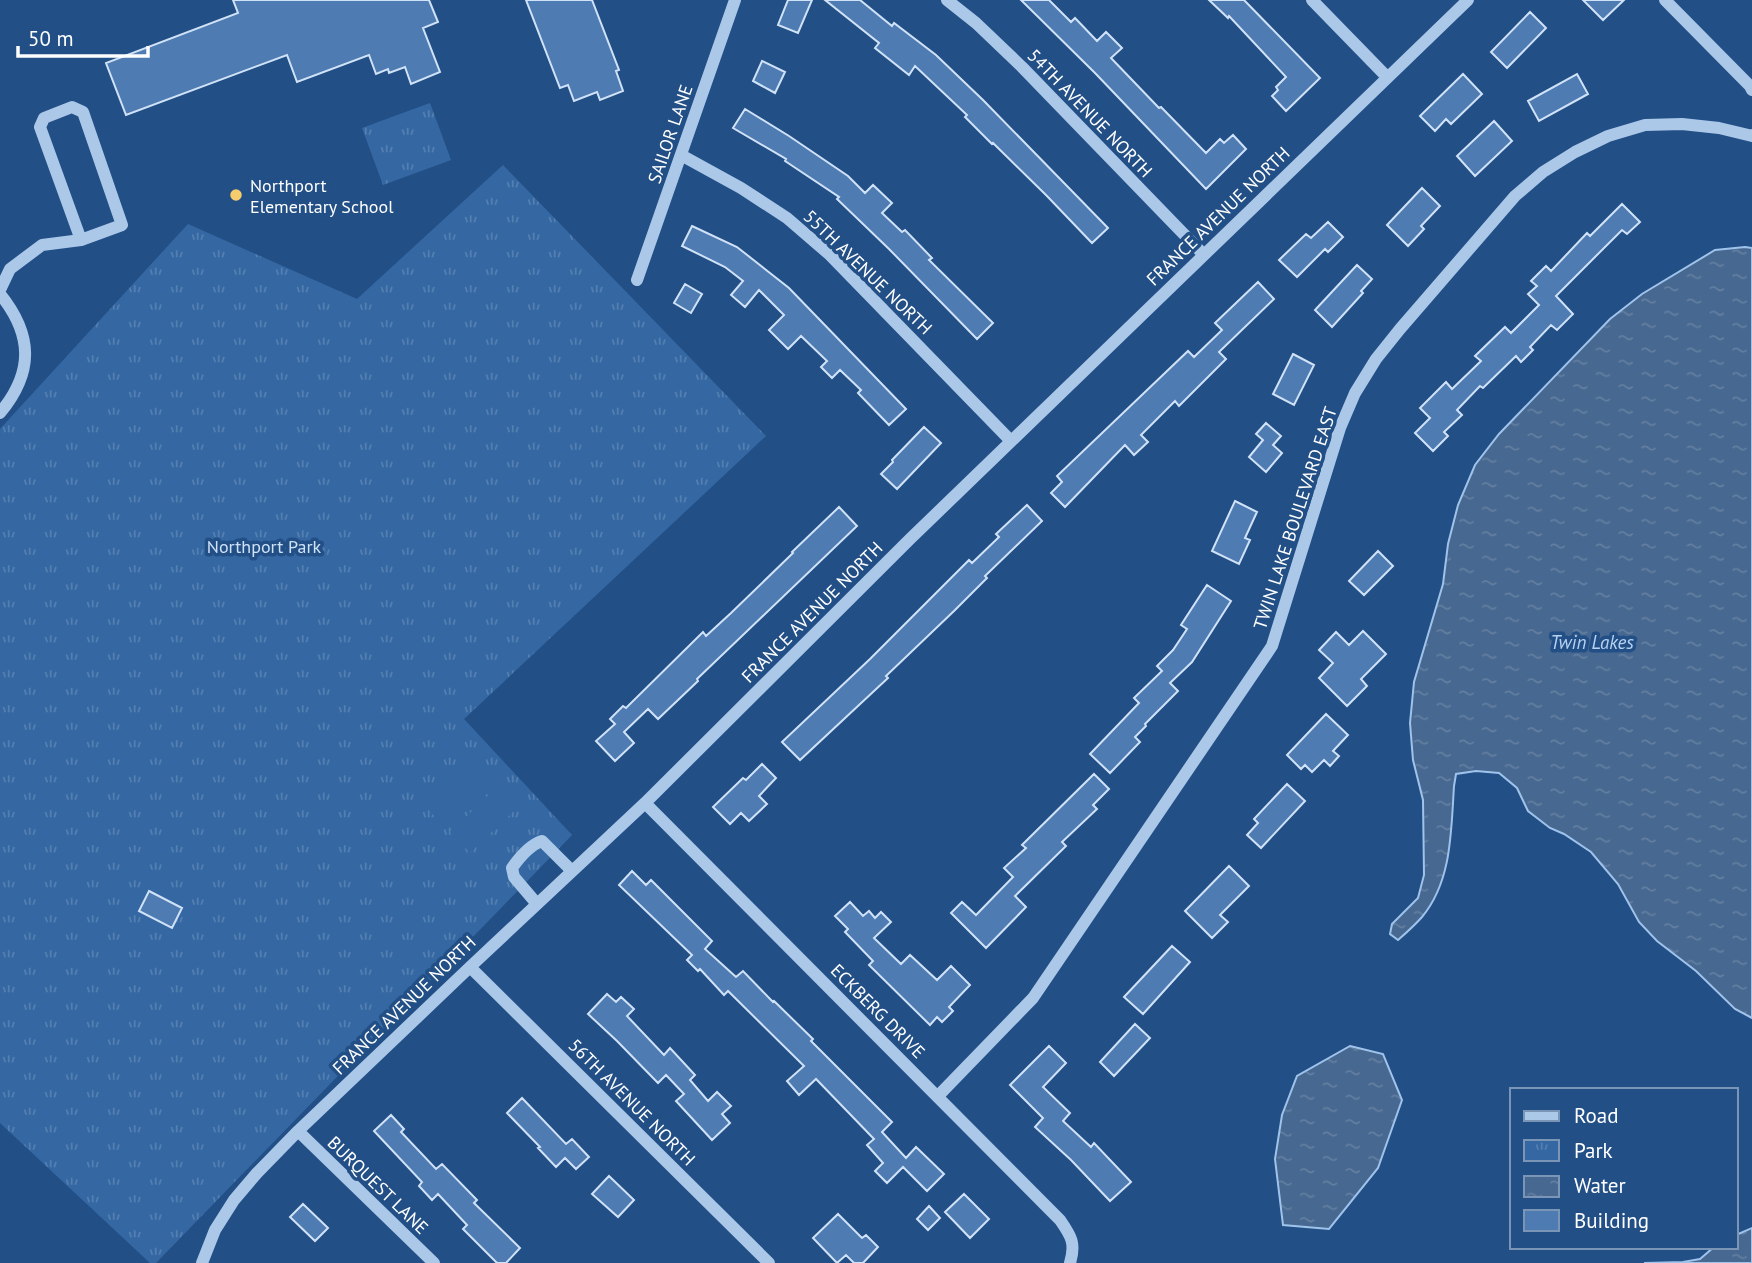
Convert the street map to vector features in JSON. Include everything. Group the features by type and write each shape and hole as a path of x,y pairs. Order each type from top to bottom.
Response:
{"street":[{"name":"SAILOR LANE","path":"637,280 735,0"},
{"name":"54TH AVENUE NORTH","path":"947,0 976,23 1022,67 1204,255"},
{"path":"1312,0 1387,77"},
{"name":"FRANCE AVENUE NORTH","path":"202,1263 215,1230 234,1200 257,1172 645,803 1011,440 1468,0"},
{"path":"1665,0 1751,87"},
{"path":"0,412 15,394 24,374 23,331 0,292 10,269 42,245 81,240 122,225 83,112 72,107 44,118 40,127 81,240"},
{"name":"TWIN LAKE BOULEVARD EAST","path":"938,1096 1033,998 1272,646 1340,428 1355,393 1376,359 1400,329 1515,196 1574,152 1608,136 1645,125 1682,124 1752,135"},
{"name":"55TH AVENUE NORTH","path":"681,155 741,188 787,218 830,255 1011,440"},
{"name":"ECKBERG DRIVE","path":"645,803 1059,1220 1070,1234 1072,1257"},
{"path":"537,904 514,877 512,868 518,860 542,841 572,871"},
{"name":"56TH AVENUE NORTH","path":"470,967 769,1263"},
{"name":"BURQUEST LANE","path":"298,1132 434,1263"}],"green space":[{"path":"430,103 451,160 383,185 362,128"},
{"name":"Northport Park","path":"503,165 766,436 464,719 572,835 156,1263 150,1263 0,1123 0,429 188,224 357,299"},
{"path":"468,761 488,782 444,826 424,805"},
{"path":"495,789 515,810 470,853 450,832"}],"water":[{"name":"Twin Lakes","path":"1752,248 1752,1018 1735,1009 1696,971 1657,941 1639,922 1618,884 1591,852 1550,828 1528,811 1517,788 1499,773 1476,771 1456,774 1445,872 1432,903 1422,917 1398,940 1390,934 1392,924 1418,898 1424,875 1423,800 1413,760 1410,723 1414,682 1443,584 1448,544 1458,505 1475,465 1499,434 1610,319 1642,294 1715,250"},
{"path":"1350,1046 1383,1054 1402,1100 1378,1168 1329,1229 1283,1225 1275,1159 1282,1115 1297,1076"},
{"path":"1752,1228 1752,1263 1644,1263 1683,1262 1700,1259 1712,1249 1738,1249 1738,1234"}],"building":[{"path":"233,0 429,0 438,22 423,28 440,72 411,84 405,67 376,74 369,55 297,82 287,55 126,115 106,63 238,13"},
{"path":"526,0 592,0 619,70 616,71 623,91 600,100 597,92 574,101 568,85 560,88"},
{"path":"788,0 812,0 798,33 778,25"},
{"path":"825,0 860,0 892,26 894,23 936,55 1108,228 1092,243 965,117 967,115 915,66 909,75 875,48 879,43"},
{"path":"1021,0 1049,0 1071,22 1075,18 1097,41 1106,32 1122,48 1111,58 1206,153 1220,139 1224,143 1233,135 1246,149 1206,189"},
{"path":"1209,0 1244,0 1320,78 1286,111 1272,96 1278,90 1276,87 1286,77 1229,16 1228,18"},
{"path":"1583,0 1624,0 1603,20"},
{"path":"1530,12 1546,28 1507,68 1491,52"},
{"path":"762,61 785,72 775,93 753,81"},
{"path":"1463,74 1482,94 1451,124 1446,119 1435,131 1420,116"},
{"path":"1577,74 1588,94 1539,121 1528,101"},
{"path":"745,109 848,176 865,193 873,185 892,203 882,213 902,232 905,230 932,258 929,260 993,323 977,339 837,199 839,197 785,161 786,159 733,128"},
{"path":"1494,121 1512,141 1475,176 1457,156"},
{"path":"1422,188 1440,206 1421,226 1424,229 1408,246 1387,225"},
{"path":"1622,204 1640,222 1627,234 1622,230 1556,296 1573,314 1557,330 1551,325 1530,347 1533,350 1521,362 1516,356 1483,388 1480,386 1457,410 1462,415 1444,432 1448,436 1433,451 1415,433 1430,418 1420,408 1446,382 1452,389 1481,361 1475,356 1505,327 1511,333 1539,305 1528,294 1537,286 1531,281 1546,266 1551,271 1587,233 1590,236"},
{"path":"1328,222 1343,237 1328,252 1325,249 1297,277 1279,260 1306,234 1311,238"},
{"path":"692,226 737,247 789,288 906,409 889,425 858,393 861,390 840,370 832,378 821,367 827,361 801,336 788,349 769,330 784,315 759,290 745,307 731,295 743,281 725,267 682,246"},
{"path":"1357,265 1372,279 1332,327 1315,310"},
{"path":"1258,282 1274,299 1219,352 1226,359 1179,406 1175,401 1141,435 1148,442 1134,455 1125,445 1065,507 1051,493 1062,482 1057,476 1188,351 1194,357 1222,330 1215,323"},
{"path":"685,284 702,294 691,313 674,303"},
{"path":"1293,354 1314,365 1294,405 1273,394"},
{"path":"1266,423 1281,436 1273,445 1282,453 1266,472 1249,457 1263,440 1256,434"},
{"path":"924,427 941,443 897,489 881,474"},
{"path":"1235,501 1257,512 1245,538 1250,540 1239,564 1212,551"},
{"path":"1027,505 1042,521 886,676 888,678 800,760 782,742 969,560 972,563 999,537 996,534"},
{"path":"839,507 857,526 658,719 648,709 624,732 634,743 615,761 596,741 615,724 610,719 623,706 626,708 703,632 706,636 731,613"},
{"path":"1378,551 1393,566 1364,595 1349,581"},
{"path":"1207,585 1231,601 1192,662 1170,683 1178,691 1145,724 1135,737 1140,742 1110,773 1090,754 1139,703 1134,698 1162,671 1157,666 1173,650 1187,629 1181,625"},
{"path":"1363,631 1386,654 1361,679 1367,686 1347,706 1319,678 1333,663 1319,650 1336,632 1349,645"},
{"path":"1326,714 1348,735 1333,751 1339,756 1330,766 1324,760 1312,772 1305,765 1301,769 1287,755"},
{"path":"762,764 776,778 759,796 767,804 749,821 741,813 730,824 713,807"},
{"path":"1094,774 1109,789 1093,805 1097,809 1062,842 1066,846 1015,896 1026,907 986,948 951,913 962,902 976,915 1013,877 1004,868 1026,848 1022,845"},
{"path":"1287,784 1305,801 1261,848 1247,835 1258,823 1254,819"},
{"path":"1229,866 1249,886 1220,915 1228,922 1212,938 1185,911"},
{"path":"632,871 646,885 651,880 712,941 705,949 736,977 743,971 813,1039 811,1041 892,1122 882,1132 906,1158 916,1147 944,1174 927,1191 903,1167 887,1183 875,1171 883,1163 867,1145 874,1139 816,1079 799,1095 787,1081 804,1066 728,991 724,995 700,969 698,971 687,960 692,955 619,885"},
{"path":"149,891 182,908 172,928 139,911"},
{"path":"850,902 863,916 869,911 875,918 881,912 891,922 874,938 901,964 910,955 937,980 951,966 970,985 949,1007 953,1011 942,1022 937,1017 930,1025 869,965 873,961 845,932 848,929 835,916"},
{"path":"1172,946 1190,962 1143,1014 1124,997"},
{"path":"607,994 616,1002 621,997 634,1009 627,1016 664,1055 670,1048 695,1075 690,1080 708,1101 717,1092 731,1106 722,1114 730,1123 712,1140 676,1101 684,1094 666,1075 658,1083 588,1014"},
{"path":"1135,1024 1150,1038 1114,1076 1100,1062"},
{"path":"1049,1046 1066,1063 1043,1087 1070,1113 1063,1121 1091,1147 1094,1143 1131,1182 1110,1201 1035,1127 1043,1118 1010,1085"},
{"path":"522,1098 566,1144 572,1139 589,1157 576,1169 565,1158 556,1167 507,1113"},
{"path":"391,1115 404,1129 401,1132 436,1169 442,1164 477,1200 474,1203 520,1248 506,1263 497,1263 463,1229 467,1225 438,1194 432,1200 419,1186 422,1182 374,1131"},
{"path":"609,1176 634,1200 618,1217 592,1194"},
{"path":"964,1194 989,1219 970,1238 945,1212"},
{"path":"303,1204 328,1228 315,1241 290,1217"},
{"path":"929,1206 940,1218 928,1230 917,1219"},
{"path":"838,1214 862,1238 866,1235 878,1247 863,1263 854,1263 846,1255 837,1263 813,1238"}],"place":[{"name":"Northport Elementary School","path":"236,195"}]}
